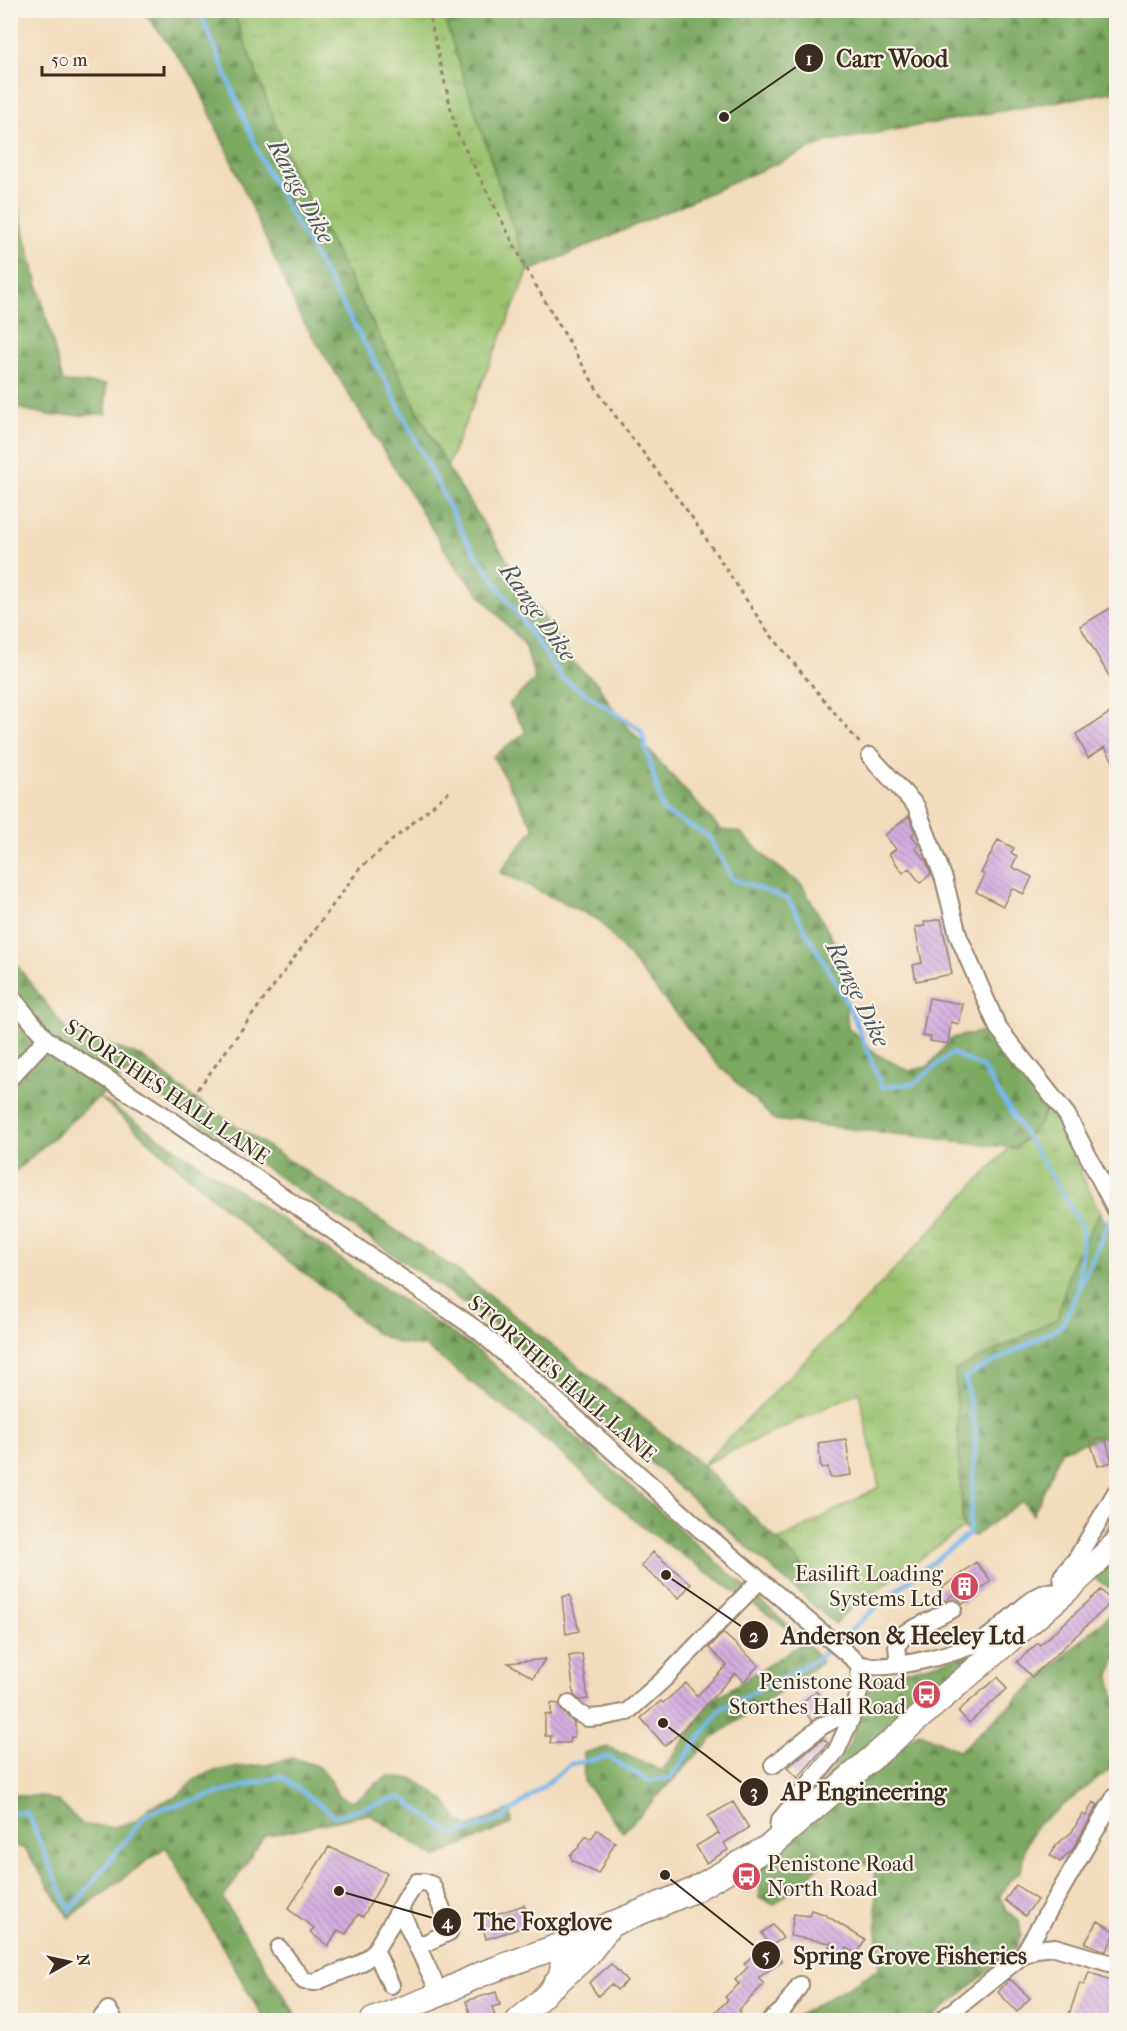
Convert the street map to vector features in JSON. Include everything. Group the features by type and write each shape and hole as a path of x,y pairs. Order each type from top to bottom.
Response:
{"highway":[{"path":"373,2020 440,1994 479,1975 556,1947 692,1891 770,1846 1064,1593 1116,1544"},
{"path":"555,1984 588,1954 611,1924"}],"main road":[{"path":"518,2020 555,1984 560,1973 561,1960 556,1947"}],"street":[{"path":"870,756 916,806 945,879 958,935 998,1028 1067,1115 1115,1207"},
{"name":"STORTHES HALL LANE","path":"10,995 46,1038 174,1122 479,1331 600,1441 854,1660"},
{"path":"10,1078 46,1038"},
{"path":"854,1660 869,1667 899,1664 971,1646 988,1638 1043,1593 1064,1593 1062,1576 1077,1558 1116,1492"},
{"path":"569,1704 578,1713 588,1718 602,1718 627,1712 663,1680 760,1580"},
{"path":"899,1664 897,1646 905,1633 953,1609"},
{"path":"777,1839 779,1821 837,1750 851,1719 860,1689 854,1660"},
{"path":"773,1765 822,1726 837,1718 851,1719"},
{"path":"1023,1955 1116,1795"},
{"path":"279,1948 304,1981 315,1982 359,1964 375,1950 417,1882 424,1882 432,1885 450,1928 448,1932 417,1947"},
{"path":"399,1908 440,1994"},
{"path":"942,2020 1023,1955 1036,1949 1055,1947 1116,1965"},
{"path":"375,1950 391,1985"},
{"path":"771,2020 782,2011 800,1985"},
{"path":"100,2020 108,2010 114,2020"}],"path":[{"path":"428,10 456,131 528,272 602,398 691,516 765,628 870,756"},
{"path":"174,1122 360,868 451,790"}],"green space":[{"path":"143,11 233,11 292,167 447,467 575,665 597,683 617,715 721,830 740,832 769,860 802,885 842,956 848,1027 876,1054 909,1071 929,1066 952,1038 984,1031 1003,1042 1031,1076 1048,1105 1040,1123 1016,1148 775,1120 717,1064 599,920 500,872 534,828 493,757 526,732 509,704 535,679 525,645 457,569 299,314 195,79"},
{"path":"233,11 442,11 528,272 447,467 292,167"},
{"path":"442,11 1116,11 1116,91 826,142 528,272"},
{"path":"11,188 63,382 106,384 106,414 54,416 11,407"},
{"path":"10,956 66,1030 142,1057 195,1099 460,1272 702,1465 848,1611 835,1624 485,1317 126,1073 11,1175"},
{"path":"99,1097 478,1351 806,1641 641,1526 553,1446 426,1347 398,1343 374,1332 329,1292 257,1237"},
{"path":"1048,1105 1100,1212 1072,1264 1057,1319 955,1371 963,1528 848,1611 778,1541 879,1487 859,1392 702,1465 876,1289 1007,1150 1027,1138 1037,1126"},
{"path":"1100,1212 1116,1240 1116,1433 1062,1450 1033,1515 1022,1501 974,1536 963,1528 955,1371 1057,1319 1072,1264"},
{"path":"1116,1513 1116,1529 1095,1549"},
{"path":"1116,1560 1116,1592 1094,1578"},
{"path":"1116,1609 1116,1657 1110,1676 1116,1704 1116,1759 1108,1771 1036,1826 1025,1847 1021,1871 1009,1881 1000,1896 1006,1911 1019,1920 1021,1935 1016,1948 930,2020 790,2020 879,1969 874,1865 825,1861 774,1905 759,1898 762,1862 919,1732 959,1751"},
{"path":"806,1641 822,1662 713,1738 623,1832 584,1782 583,1753 608,1747 662,1771 711,1701"},
{"path":"976,1653 811,1797 847,1749 863,1710 872,1677 882,1677"},
{"path":"292,1758 317,1766 330,1779 338,1796 352,1801 389,1776 413,1779 443,1799 459,1821 468,1827 510,1810 512,1823 435,1857 369,1814 264,1836 223,1899 299,2020 264,2020 166,1847 69,1918 25,1849 11,1844 11,1794 41,1796 59,1802 83,1825 113,1827 136,1821 150,1807 176,1797 194,1780 210,1772 235,1767 266,1765"}],"building":[{"path":"1116,605 1116,688 1080,626"},
{"path":"1116,709 1116,767 1105,747 1088,758 1076,734"},
{"path":"909,816 915,833 911,835 919,845 915,848 926,861 931,874 920,883 909,868 903,873 889,854 896,849 885,835"},
{"path":"998,840 1014,848 1011,853 1017,856 1012,867 1032,877 1024,894 1012,888 1003,906 976,892 985,875 981,873"},
{"path":"941,919 952,974 916,981 913,965 922,963 915,927 925,926 924,922"},
{"path":"929,998 963,1004 959,1024 951,1022 948,1044 930,1041 931,1037 922,1036"},
{"path":"1105,1437 1112,1462 1098,1466 1090,1441"},
{"path":"846,1439 851,1475 830,1478 828,1467 821,1468 818,1443"},
{"path":"653,1552 691,1584 679,1598 641,1566"},
{"name":"Easilift Loading Systems Ltd","path":"976,1562 991,1581 963,1604 954,1594 945,1601 937,1592"},
{"path":"1101,1590 1112,1602 1032,1677 1017,1662 1038,1643 1040,1645"},
{"path":"570,1595 579,1631 566,1634 562,1597"},
{"path":"723,1633 759,1665 744,1681 735,1673 685,1728 665,1746 641,1718 686,1683 697,1696 727,1665 709,1648"},
{"path":"582,1654 588,1699 580,1700 574,1695 569,1656"},
{"path":"545,1659 533,1678 508,1663"},
{"path":"998,1677 1007,1689 969,1723 958,1711"},
{"path":"816,1691 830,1708 812,1721 799,1705"},
{"path":"551,1703 559,1704 562,1711 574,1723 574,1737 570,1737 570,1743 550,1743 551,1736 545,1736 545,1714 551,1715"},
{"path":"823,1739 828,1743 798,1778 787,1768"},
{"path":"733,1802 749,1828 724,1843 728,1850 706,1863 696,1846 718,1833 720,1835 708,1816"},
{"path":"1093,1802 1098,1805 1072,1850 1060,1862 1050,1855 1056,1845 1072,1832 1082,1814 1086,1816"},
{"path":"597,1830 615,1842 598,1874 573,1861 570,1855 586,1836 591,1839"},
{"path":"329,1847 387,1873 363,1917 358,1914 346,1934 338,1930 328,1946 310,1932 314,1928 288,1909"},
{"path":"1016,1885 1037,1900 1025,1916 1005,1900"},
{"path":"524,1905 528,1920 522,1922 524,1927 486,1939 481,1919"},
{"path":"811,1910 824,1914 865,1940 857,1954 847,1948 839,1960 826,1952 831,1943 790,1936 794,1914 809,1916"},
{"path":"1098,1921 1116,1932 1106,1951 1085,1943"},
{"path":"773,1925 783,1938 771,1946 782,1961 758,1978 764,1984 732,2020 707,2020 728,2000 725,1997 739,1984 735,1980 748,1967 744,1964 755,1953 753,1950 766,1940 762,1933"},
{"path":"611,1964 627,1981 617,1990 611,1984 598,1996 589,1983"},
{"path":"1089,1972 1116,1982 1116,2020 1067,2020 1080,1983 1084,1985"},
{"path":"1010,1979 1030,1998 1017,2012 998,1992"},
{"path":"496,1992 500,2005 492,2007 495,2016 472,2020 466,2001"}],"waterway":[{"name":"Range Dike","path":"199,10 265,168 387,383 465,538 562,678 641,730 663,811 708,836 733,879 788,899 850,1008 882,1087 915,1083 952,1053 982,1067 1083,1229 1078,1291"},
{"path":"838,1641 892,1594 969,1534 976,1435 965,1377 1062,1326 1112,1216 1115,1217"},
{"path":"10,1813 27,1812 70,1911 147,1813 281,1776 335,1816 401,1797 453,1835 502,1819 571,1764 608,1757 649,1781 670,1778 721,1709 816,1660 832,1646"}],"place":[{"name":"Carr Wood","path":"724,117"},
{"name":"Anderson & Heeley Ltd","path":"666,1575"},
{"name":"Easilift Loading Systems Ltd","path":"964,1587"},
{"name":"Penistone Road Storthes Hall Road","path":"927,1695"},
{"name":"AP Engineering","path":"663,1723"},
{"name":"Spring Grove Fisheries","path":"665,1875"},
{"name":"Penistone Road North Road","path":"746,1877"},
{"name":"The Foxglove","path":"339,1891"}]}
